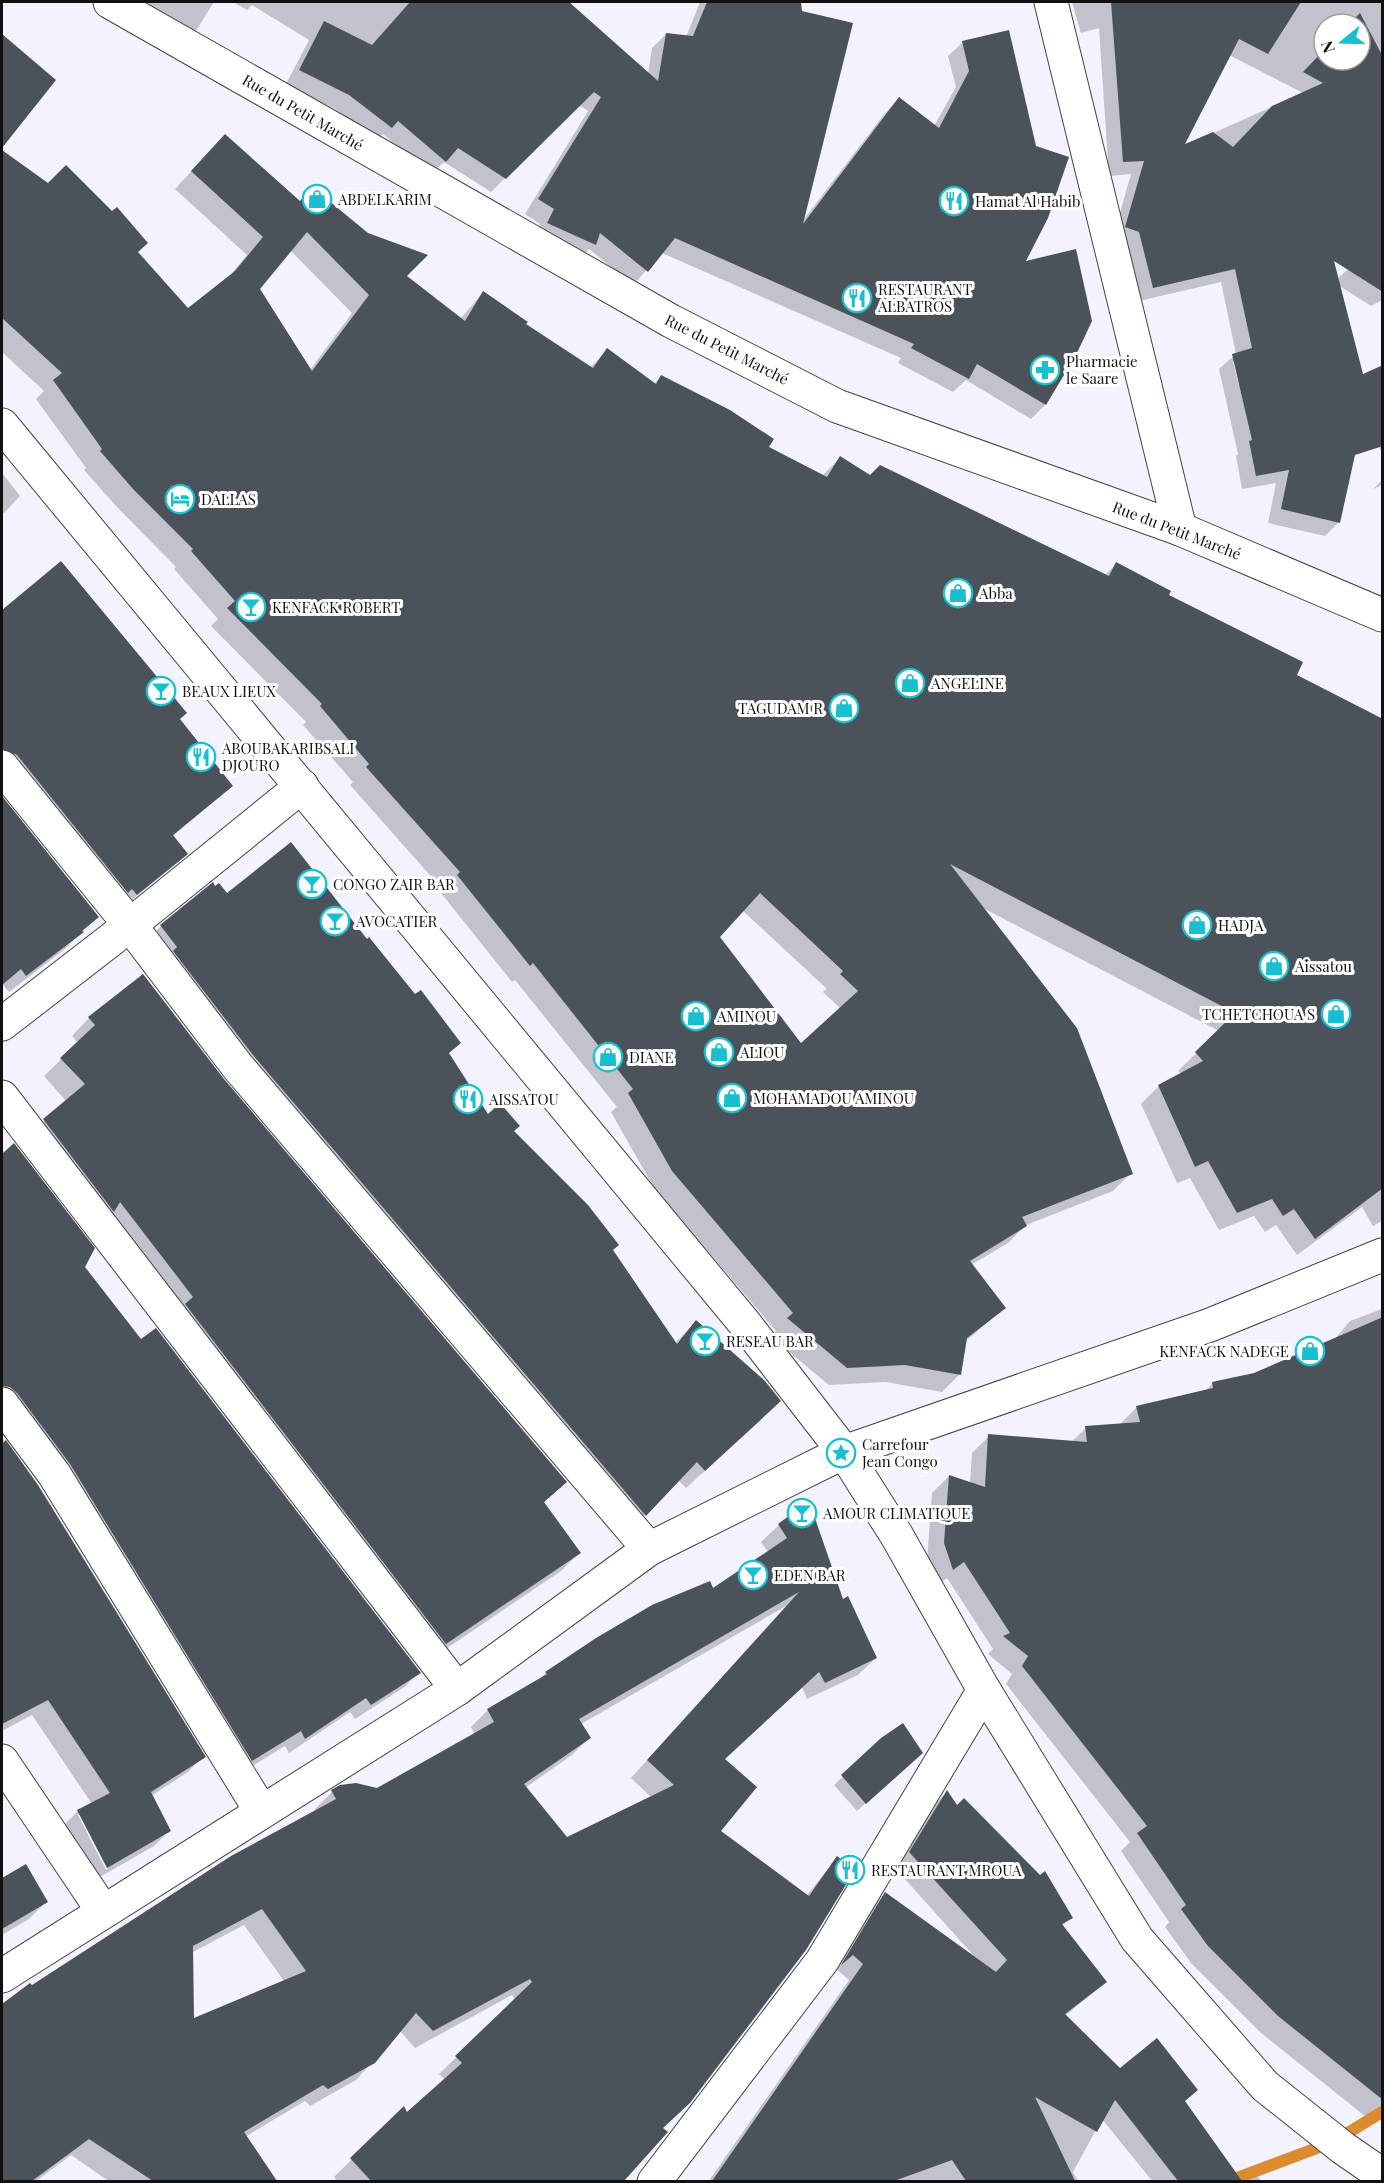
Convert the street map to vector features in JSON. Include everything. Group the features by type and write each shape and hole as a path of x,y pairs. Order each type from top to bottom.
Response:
{"street":[{"name":"Rue du Petit Marché","path":"110,2 671,321 837,406 1180,529 1383,615"},
{"path":"1051,2 1180,529"},
{"path":"2,425 746,1325 844,1452 897,1536 984,1690 1137,1939 1265,2086 1343,2148 1383,2175"},
{"path":"2,767 130,925 238,1067 650,1548"},
{"path":"2,1024 130,925 302,786"},
{"path":"2,1097 457,1689"},
{"path":"2,1976 457,1689 650,1548 844,1452 1210,1325 1383,1255"},
{"path":"2,1404 54,1474 261,1811"},
{"path":"654,2181 822,1961 984,1690"},
{"path":"2,1761 103,1911"}],"building":[{"path":"410,2 569,2 658,81 666,33 693,36 707,2 801,2 802,11 853,23 803,224 899,97 939,128 969,71 962,41 1009,30 1036,146 1069,157 1048,218 1026,261 1076,249 1092,321 1076,355 1046,405 977,364 969,379 911,348 914,344 675,238 648,272 600,233 596,245 547,223 554,209 538,199 601,97 594,92 506,179 458,148 446,162 398,121 392,128 349,95 299,70 324,21 372,45"},
{"path":"1111,2 1301,2 1268,54 1239,39 1185,144 1213,132 1233,147 1272,106 1323,83 1303,72 1312,63 1312,72 1372,72 1372,36 1383,57 1383,292 1334,261 1363,374 1383,365 1383,446 1355,455 1340,523 1281,509 1289,470 1256,476 1249,441 1252,440 1232,354 1252,348 1235,269 1153,288 1139,232 1125,227 1144,161 1123,162"},
{"path":"2,34 56,80 2,148"},
{"path":"225,134 300,201 312,187 368,233 428,255 407,276 465,321 483,291 528,322 526,324 593,368 607,348 656,384 661,375 730,410 774,439 769,447 827,477 840,456 870,475 880,465 1109,576 1116,562 1171,591 1169,595 1303,662 1297,675 1383,719 1383,1188 1315,1239 1294,1209 1283,1216 1272,1199 1237,1213 1208,1161 1195,1167 1158,1085 1203,1061 1195,1052 1235,1013 950,864 1077,1028 1133,1174 1022,1217 1027,1226 970,1261 1006,1308 967,1338 961,1375 905,1365 847,1368 787,1318 793,1313 672,1171 628,1093 633,1089 533,963 530,966 457,875 460,872 366,767 369,764 320,706 322,704 227,608 235,601 191,551 193,549 133,489 100,451 102,449 53,380 62,373 2,318 2,150 48,183 66,165 112,211 117,207 148,243 138,252 188,308 235,271 263,237 191,171","holes":["307,232 369,295 312,371 260,289","760,893 843,971 840,974 858,991 801,1043 720,937"]},
{"path":"61,561 187,713 180,719 233,786 173,835 188,854 137,895 132,889 128,893 17,755 2,749 2,610"},
{"path":"2,796 99,917 82,931 84,932 26,976 21,969 2,985"},
{"path":"291,842 367,939 369,937 415,994 421,990 461,1043 449,1053 488,1114 500,1103 520,1126 514,1131 588,1205 619,1245 613,1250 677,1344 696,1320 765,1381 781,1401 705,1471 697,1462 646,1516 253,1055 173,951 177,947 160,925 213,882 215,886 219,883 227,893"},
{"path":"143,974 224,1079 567,1482 544,1502 581,1553 446,1644 185,1304 193,1297 120,1202 114,1212 43,1119 85,1084 60,1058 95,1025 88,1017"},
{"path":"14,1143 95,1248 85,1267 141,1339 156,1328 421,1673 371,1705 366,1698 305,1739 301,1731 252,1761 70,1464 17,1393 10,1387 2,1386 2,1154"},
{"path":"1383,1317 1383,2100 1278,2016 1208,1946 1181,1909 1186,1905 1137,1833 1147,1826 1022,1666 1028,1656 1003,1636 1010,1633 964,1562 953,1570 944,1543 949,1475 985,1487 988,1434 1087,1442 1085,1426 1140,1422 1136,1406 1213,1388 1212,1382 1254,1373"},
{"path":"6,1440 38,1485 206,1757 151,1792 171,1831 107,1868 77,1810 110,1793 48,1700 2,1724 2,1444"},
{"path":"809,1501 843,1599 848,1596 877,1658 825,1683 819,1672 725,1759 757,1787 721,1831 809,1896 837,1856 855,1870 806,1950 690,2103 663,2128 668,2132 624,2181 371,2181 350,2158 404,2106 407,2112 462,2063 455,2056 532,1982 530,1979 433,2031 416,2013 375,2063 328,2089 323,2085 244,2132 277,2181 153,2181 89,2139 32,2181 2,2181 2,2004 30,1983 32,1985 231,1856 336,1799 331,1790 340,1785 356,1783 377,1788 494,1722 487,1709 547,1674 545,1672 596,1638 652,1605 710,1581 713,1588 787,1538 778,1524","holes":["799,1592 647,1760 674,1785 567,1837 524,1784 591,1738 579,1719","262,1909 306,1971 194,2018 193,1946"]},
{"path":"903,1723 923,1753 866,1804 841,1775 881,1738"},
{"path":"947,1790 957,1805 964,1798 1040,1875 1045,1871 1073,1918 1062,1924 1107,1982 1065,2014 1120,2068 1157,2038 1198,2090 1185,2101 1242,2181 1178,2181 1115,2100 1097,2132 1035,2097 1075,2181 966,2181 952,2160 894,2181 712,2181 863,1964 853,1955 841,1965 885,1892 996,1972 1007,1960 909,1852"},
{"path":"26,1864 48,1902 2,1929 2,1878"}],"waterway":[{"path":"1226,2182 1333,2142 1382,2112"}],"place":[{"name":"ABDELKARIM","path":"317,199"},
{"name":"Hamat Al Habib","path":"954,201"},
{"name":"RESTAURANT ALBATROS","path":"857,298"},
{"name":"Pharmacie le Saare","path":"1045,370"},
{"name":"DALLAS","path":"180,499"},
{"name":"Abba","path":"958,593"},
{"name":"KENFACK ROBERT","path":"251,607"},
{"name":"ANGELINE","path":"910,683"},
{"name":"BEAUX LIEUX","path":"161,691"},
{"name":"TAGUDAM R","path":"844,708"},
{"name":"ABOUBAKARIBSALI DJOURO","path":"201,757"},
{"name":"CONGO ZAIR BAR","path":"312,884"},
{"name":"AVOCATIER","path":"335,921"},
{"name":"HADJA","path":"1197,925"},
{"name":"Aissatou","path":"1274,966"},
{"name":"TCHETCHOUA S","path":"1336,1014"},
{"name":"AMINOU","path":"696,1016"},
{"name":"ALIOU","path":"719,1052"},
{"name":"DIANE","path":"608,1057"},
{"name":"MOHAMADOU AMINOU","path":"732,1098"},
{"name":"AISSATOU","path":"468,1099"},
{"name":"RESEAU BAR","path":"705,1341"},
{"name":"KENFACK NADEGE","path":"1310,1351"},
{"name":"Carrefour Jean Congo","path":"841,1453"},
{"name":"AMOUR CLIMATIQUE","path":"802,1513"},
{"name":"EDEN BAR","path":"753,1575"},
{"name":"RESTAURANT MROUA","path":"850,1870"}]}
